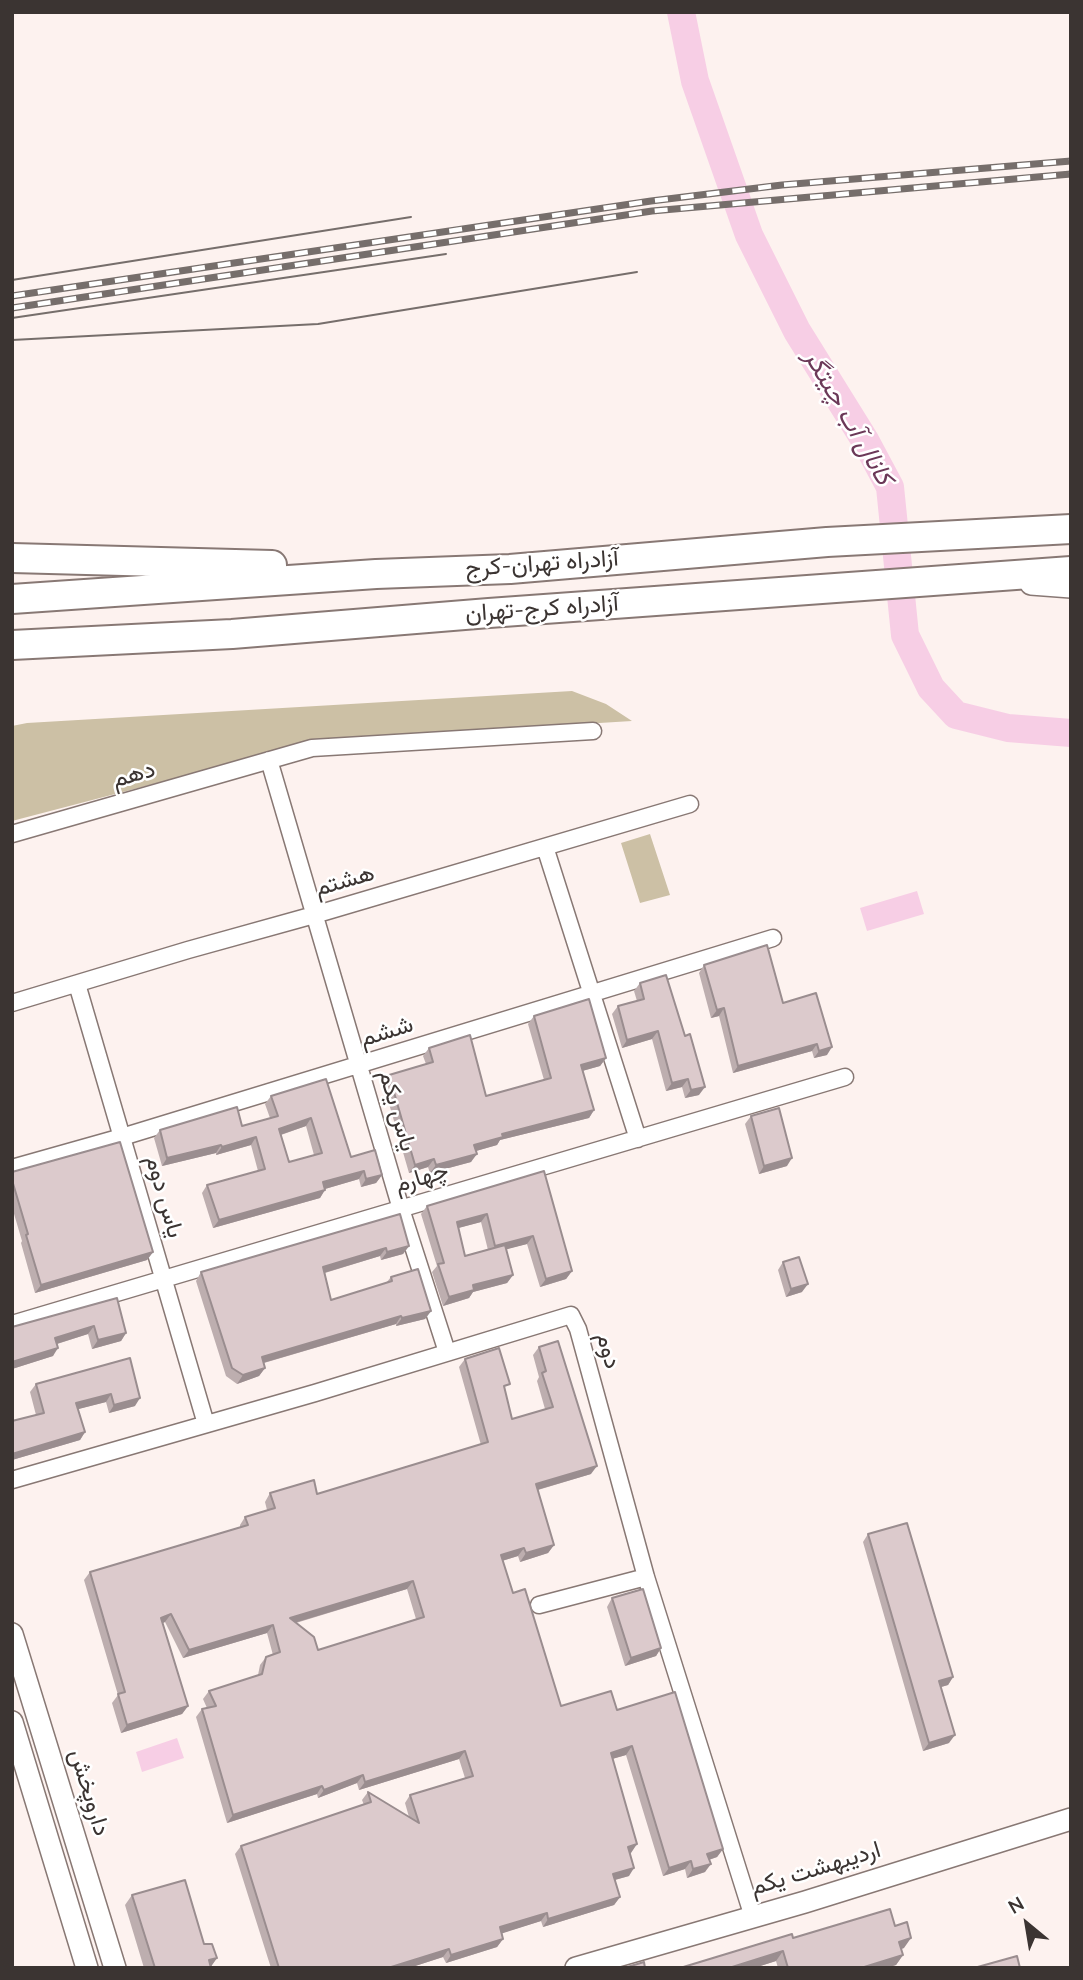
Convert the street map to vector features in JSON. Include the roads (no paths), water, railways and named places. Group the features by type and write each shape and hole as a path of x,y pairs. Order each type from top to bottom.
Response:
{"highway":[{"name":"آزادراه تهران-کرج","path":"12,599 376,574 510,569 827,542 1071,529"},
{"path":"12,558 220,563 376,574"},
{"name":"آزادراه کرج-تهران","path":"12,645 232,634 1071,571"},
{"path":"12,653 71,640"}],"street":[{"path":"949,580 1071,587"},
{"name":"دهم","path":"12,834 312,748 593,731"},
{"name":"یاس یکم","path":"269,760 401,1209 447,1352"},
{"name":"هشتم","path":"12,1003 690,804"},
{"path":"545,847 638,1139"},
{"name":"ششم","path":"12,1168 122,1137 774,938"},
{"name":"یاس دوم","path":"77,984 206,1424"},
{"name":"چهارم","path":"12,1324 845,1077"},
{"name":"دوم","path":"12,1480 571,1315 578,1329 646,1577 753,1917"},
{"path":"539,1605 646,1577"},
{"name":"داروپخش","path":"13,1638 114,1968"},
{"path":"12,1723 87,1968"},
{"name":"اردیبهشت یکم","path":"576,1968 753,1917 1071,1819"}],"waterway":[{"name":"کانال آب چیتگر","path":"681,12 695,81 749,235 797,331 866,442 890,487 905,635 931,688 956,715 1008,728 1071,733"}],"tram line":[{"path":"12,280 411,217"},
{"path":"12,318 446,254"},
{"path":"12,340 318,324 637,272"}],"railway":[{"path":"12,296 651,201 782,185 1071,161"},
{"path":"12,308 652,211 1071,174"}]}
